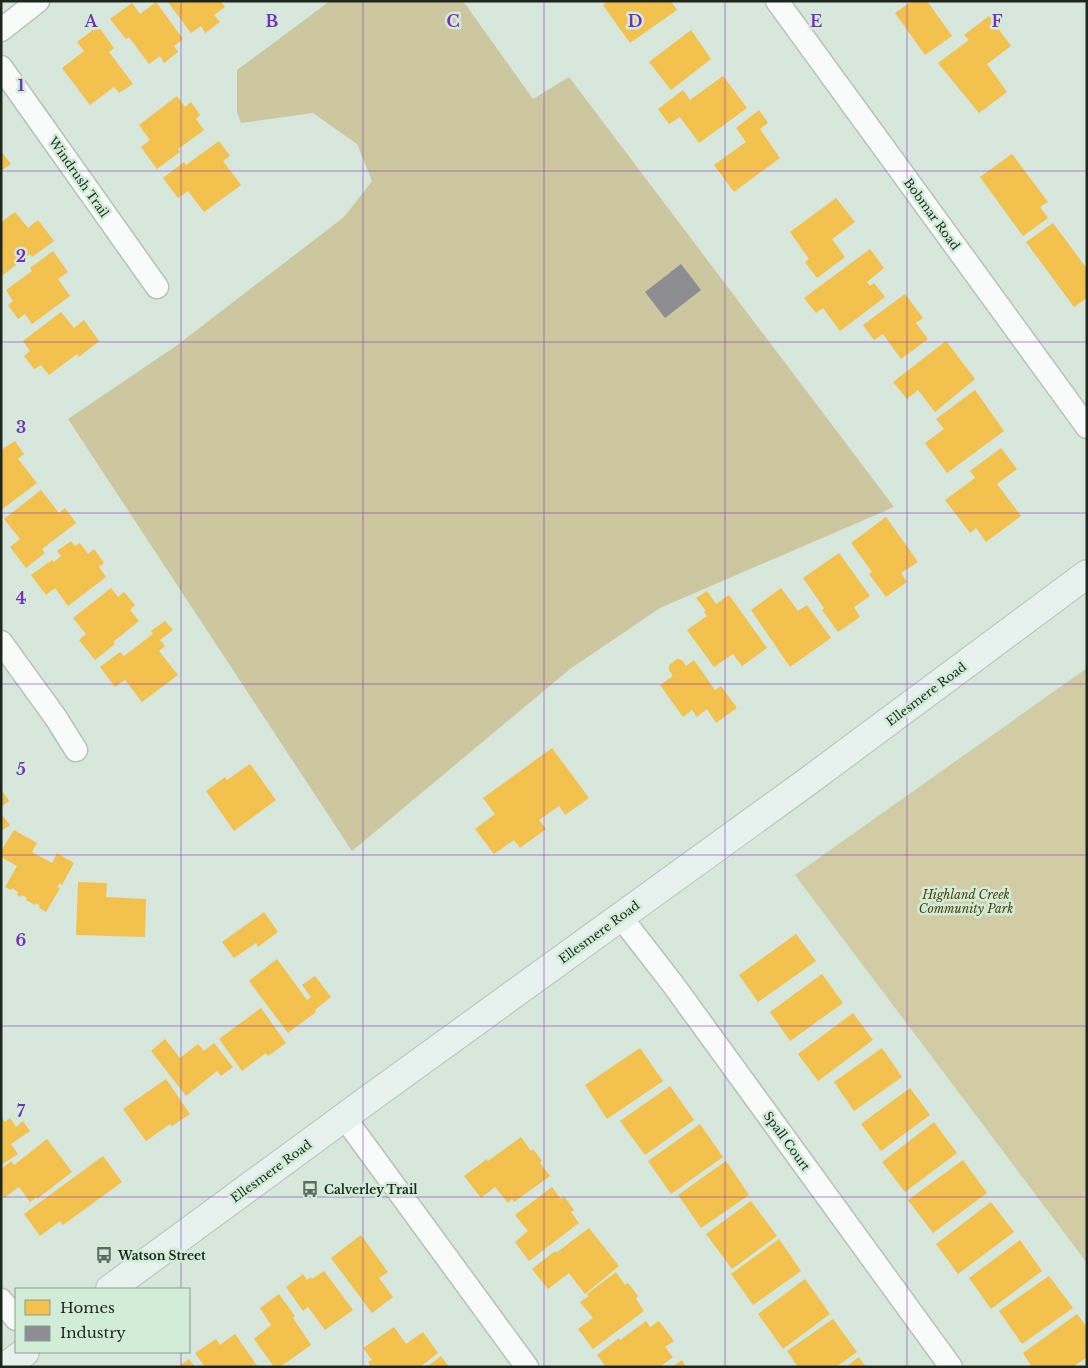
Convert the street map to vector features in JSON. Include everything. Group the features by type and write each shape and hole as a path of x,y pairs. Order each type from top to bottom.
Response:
{"main road":[{"name":"Ellesmere Road","path":"111,1288 620,916 808,782 1087,574"},
{"path":"5,1367 24,1353"}],"street":[{"path":"1,30 38,1"},
{"name":"Bobmar Road","path":"778,1 1087,427"},
{"name":"Windrush Trail","path":"1,67 157,287"},
{"path":"1,642 56,718 76,750"},
{"name":"Spall Court","path":"620,916 672,983 951,1367"},
{"path":"344,1117 528,1367"},
{"path":"1,1300 15,1318"}],"green space":[{"name":"Highland Creek Community Park","path":"1087,668 1087,1263 795,875"}],"shaded area":[{"path":"330,1 463,1 533,99 569,77 894,507 660,608 570,669 352,851 68,419 176,346 344,217 372,181 357,144 313,113 241,123 237,112 237,70"}],"building: Homes":[{"path":"167,1 221,1 225,7 214,15 220,22 205,33 201,26 191,33"},
{"path":"608,1 671,1 677,10 630,43 603,5"},
{"path":"912,1 927,1 952,36 925,55 895,13"},
{"path":"156,2 183,39 174,46 178,52 164,63 160,56 149,64 129,37 126,39 110,19 132,3 140,14"},
{"path":"989,16 1011,46 987,64 1007,92 979,113 938,63 969,40 964,35"},
{"path":"98,26 114,48 109,52 133,84 119,93 114,87 90,105 62,68 84,51 77,42"},
{"path":"691,30 711,59 671,90 649,62"},
{"path":"723,76 747,108 699,143 680,117 669,124 658,109 683,90 690,100"},
{"path":"177,96 185,107 191,102 200,115 196,119 204,130 178,149 180,152 157,169 141,147 150,140 139,125"},
{"path":"759,110 768,123 760,129 780,158 734,192 714,165 746,142 736,128"},
{"path":"219,141 230,156 223,161 241,185 204,212 188,191 178,198 163,178 184,162 186,165"},
{"path":"1,151 11,164 1,171"},
{"path":"1012,154 1048,202 1040,207 1048,218 1023,236 980,177"},
{"path":"836,198 855,222 832,239 845,257 817,278 805,262 809,259 790,232"},
{"path":"15,212 28,228 38,220 54,241 32,257 30,254 3,275 1,273 1,222"},
{"path":"1053,223 1087,269 1087,298 1074,307 1026,242"},
{"path":"870,249 884,268 867,282 870,286 874,283 885,297 840,331 823,308 816,313 804,298"},
{"path":"53,251 68,272 58,279 70,296 32,324 25,314 18,319 8,305 13,301 6,290 32,271 30,268"},
{"path":"905,294 923,318 916,323 928,339 901,359 883,334 874,340 863,325"},
{"path":"61,312 74,328 84,320 99,341 79,357 77,354 49,375 41,365 34,369 24,356 30,351 23,341"},
{"path":"946,341 975,379 935,412 918,390 907,399 893,382"},
{"path":"975,390 1004,431 947,473 925,443 944,429 936,419"},
{"path":"15,441 24,454 18,459 37,483 1,510 1,450"},
{"path":"1001,448 1017,469 997,484 1021,516 986,542 976,528 970,533 945,500 975,478 970,471"},
{"path":"41,490 59,513 65,508 76,523 42,549 45,553 26,568 10,547 20,539 4,519"},
{"path":"886,517 918,562 901,573 907,582 886,597 869,574 872,572 851,543"},
{"path":"71,541 75,546 80,543 88,554 94,549 104,563 99,567 106,577 68,606 55,588 46,595 31,575 52,560 54,562 61,556 57,551"},
{"path":"839,553 870,596 854,607 860,617 838,632 803,578"},
{"path":"111,588 118,597 124,592 135,605 130,610 139,621 113,642 115,644 95,660 79,640 86,634 73,618"},
{"path":"781,588 798,611 807,605 831,638 790,667 751,610"},
{"path":"707,591 716,604 729,595 767,648 742,666 733,654 714,667 687,630 707,616 704,612 706,611 696,598"},
{"path":"165,621 173,630 160,640 165,646 159,651 178,675 142,702 125,680 115,687 100,667 120,652 124,656 153,634 151,631"},
{"path":"677,659 682,660 686,666 694,660 715,690 721,686 737,708 716,723 707,709 697,717 692,710 683,717 660,685 673,676 669,670 669,665"},
{"path":"552,748 589,798 565,815 559,806 539,820 546,829 520,848 514,840 494,854 475,829 495,814 483,798"},
{"path":"250,764 276,800 234,831 206,791 225,777 227,780"},
{"path":"1,789 9,801 1,807"},
{"path":"1,814 10,825 1,831"},
{"path":"14,830 37,843 32,852 52,863 57,853 74,863 62,885 60,883 57,887 60,888 46,912 39,908 40,906 36,903 35,905 26,900 27,898 22,895 21,897 17,895 18,892 12,888 11,890 5,887 17,866 1,857 1,851"},
{"path":"78,882 107,883 106,897 146,899 145,937 76,935"},
{"path":"264,912 278,932 258,947 256,943 234,958 222,942"},
{"path":"796,934 816,961 758,1002 739,975"},
{"path":"277,959 307,1000 311,997 302,985 315,976 331,997 315,1010 316,1012 288,1033 249,981"},
{"path":"822,974 843,1003 790,1041 770,1012"},
{"path":"261,1008 286,1043 268,1056 266,1053 242,1071 219,1039"},
{"path":"853,1013 873,1040 818,1081 798,1054"},
{"path":"165,1039 180,1058 198,1044 204,1051 214,1043 233,1067 221,1076 217,1071 186,1096 151,1051"},
{"path":"640,1048 663,1081 607,1119 585,1085"},
{"path":"882,1048 902,1077 854,1111 834,1082"},
{"path":"166,1079 190,1114 172,1126 170,1124 146,1141 123,1109"},
{"path":"670,1086 694,1120 645,1155 620,1121"},
{"path":"910,1088 930,1115 881,1151 861,1124"},
{"path":"1,1117 5,1122 10,1118 16,1127 23,1121 30,1131 11,1144 18,1154 1,1165"},
{"path":"934,1122 957,1153 905,1192 882,1162"},
{"path":"700,1124 723,1157 671,1194 648,1161"},
{"path":"521,1137 531,1151 533,1149 542,1161 540,1163 550,1176 514,1202 512,1199 508,1203 495,1187 481,1198 464,1176"},
{"path":"47,1139 72,1172 37,1199 37,1197 30,1202 19,1187 4,1198 1,1193 1,1169 11,1161 14,1165"},
{"path":"103,1156 122,1182 63,1225 60,1221 40,1236 24,1214"},
{"path":"963,1160 987,1193 933,1233 908,1200"},
{"path":"726,1161 749,1195 701,1228 678,1195"},
{"path":"552,1187 561,1199 564,1196 574,1210 571,1212 579,1223 529,1261 515,1242 528,1231 515,1215"},
{"path":"751,1201 777,1236 732,1269 706,1234"},
{"path":"991,1202 1014,1232 958,1274 936,1244"},
{"path":"589,1228 619,1266 585,1294 569,1273 548,1289 532,1269"},
{"path":"361,1235 388,1272 379,1278 393,1297 372,1313 331,1258"},
{"path":"779,1239 801,1271 753,1305 731,1274"},
{"path":"1020,1240 1042,1271 991,1309 969,1278"},
{"path":"324,1271 353,1310 325,1330 308,1307 303,1311 286,1287 303,1274 307,1280"},
{"path":"616,1272 625,1285 628,1283 638,1296 636,1299 644,1311 593,1349 578,1329 593,1318 580,1302 589,1296 587,1294"},
{"path":"1049,1276 1073,1308 1022,1344 999,1311"},
{"path":"805,1279 830,1314 783,1349 758,1314"},
{"path":"279,1294 295,1316 293,1318 311,1345 280,1367 274,1367 254,1339 271,1325 260,1308"},
{"path":"1077,1314 1087,1327 1087,1357 1073,1367 1032,1367 1023,1353"},
{"path":"833,1319 857,1352 836,1367 798,1367 787,1351"},
{"path":"646,1321 650,1327 659,1321 674,1341 665,1347 673,1357 660,1367 629,1367 628,1365 626,1367 606,1367 597,1355"},
{"path":"394,1327 406,1344 423,1332 438,1353 420,1367 371,1367 368,1362 372,1360 363,1348"},
{"path":"235,1334 258,1367 205,1367 195,1353 216,1339 220,1345"},
{"path":"441,1356 449,1367 427,1367"},
{"path":"859,1357 866,1367 846,1367"},
{"path":"189,1359 195,1367 178,1367"},
{"path":"682,1360 686,1367 672,1367"}],"building: Industry":[{"path":"681,264 701,290 665,318 645,292"}],"place":[{"name":"Calverley Trail","path":"310,1189"},
{"name":"Watson Street","path":"104,1255"}]}
